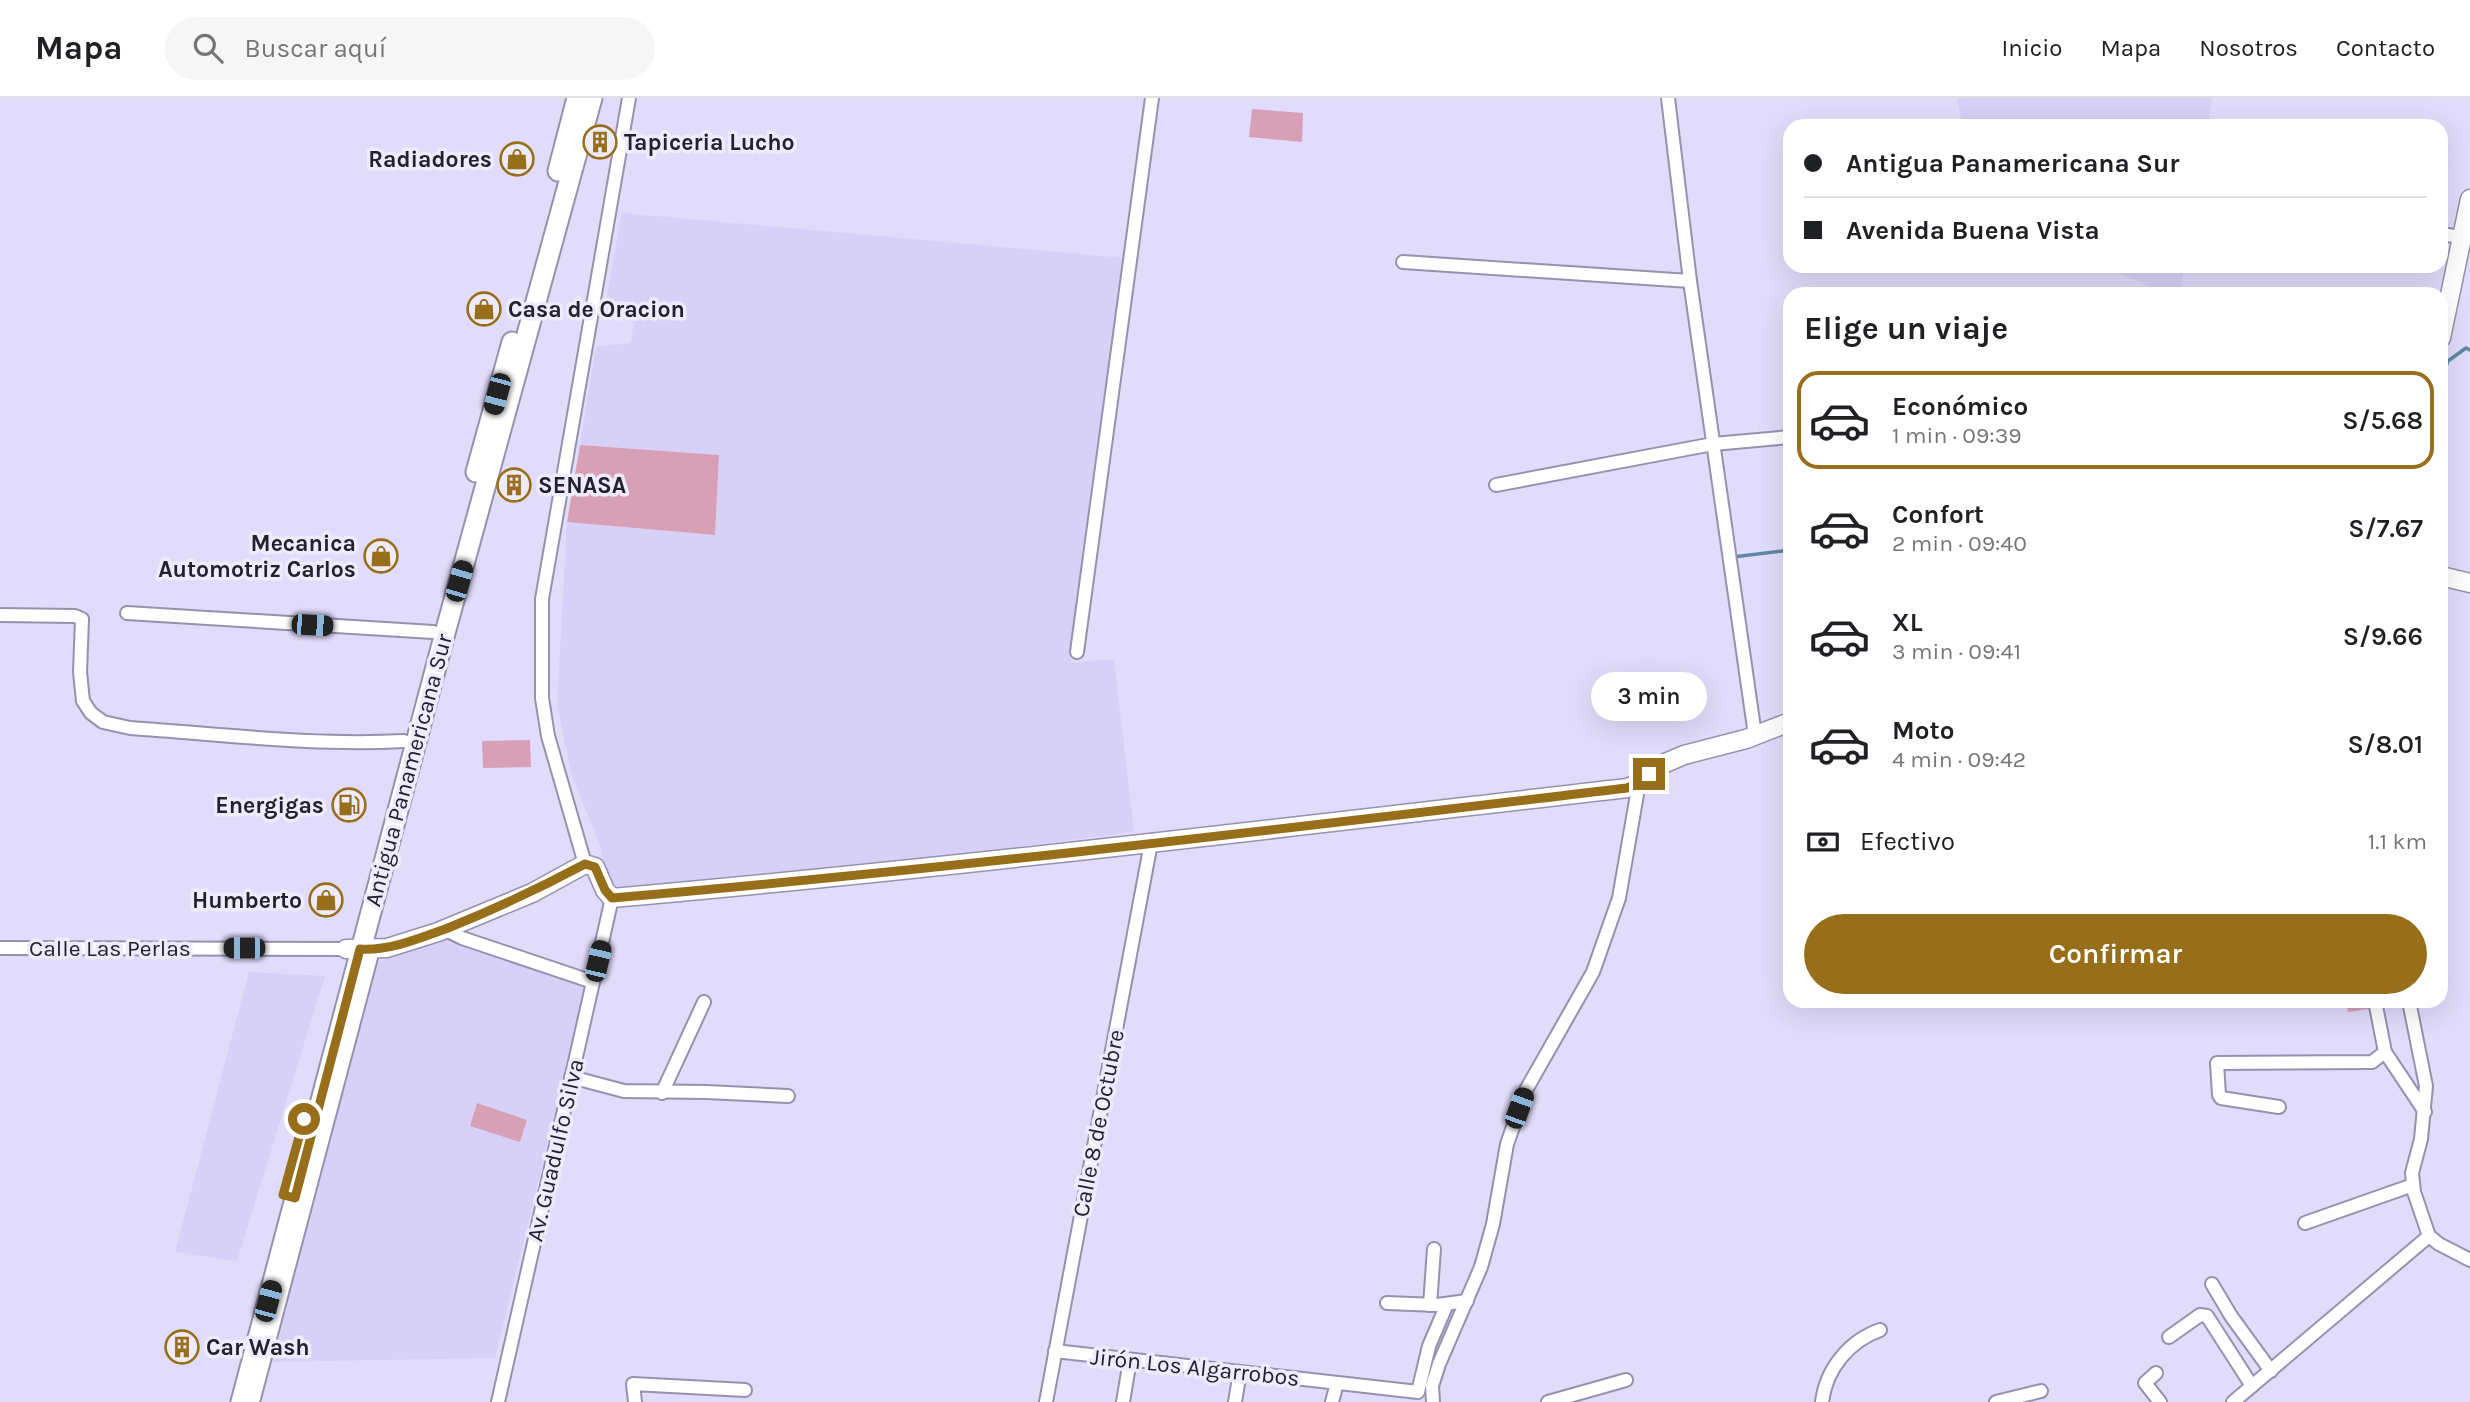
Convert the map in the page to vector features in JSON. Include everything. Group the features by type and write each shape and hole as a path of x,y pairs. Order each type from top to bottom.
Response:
{"main road":[{"name":"Antigua Panamericana Sur","path":"227,1402 360,949 504,396 578,98"},
{"name":"Antigua Panamericana Sur","path":"360,949 404,741 433,632 592,98"},
{"name":"Antigua Panamericana Sur","path":"241,1402 289,1197"}],"street":[{"path":"585,864 548,736 542,698 541,599 629,98"},
{"path":"1077,652 1152,98"},
{"path":"1668,98 1690,281 1755,736"},
{"path":"2448,303 2470,199"},
{"path":"2448,235 2461,237"},
{"path":"1403,262 1690,281"},
{"path":"1496,485 1713,444 1783,438"},
{"path":"2448,578 2470,583"},
{"path":"127,613 433,632"},
{"path":"0,615 75,616 82,619 80,672 83,701 91,713 103,722 130,728 299,742 354,744 404,741"},
{"path":"253,1402 360,949 387,948 444,929 532,893 585,864 595,867 605,890 612,898 714,890 1151,843 1627,788 1639,783 1662,764 1673,759 1755,736 1783,725"},
{"path":"1433,1402 1432,1385 1438,1364 1481,1267 1493,1224 1507,1144 1526,1090 1593,972 1619,898 1639,783"},
{"name":"Calle 8 de Octubre","path":"1046,1402 1151,843"},
{"name":"Av. Guadulfo Silva","path":"498,1402 612,898"},
{"path":"444,929 462,938 593,982"},
{"name":"Calle Las Perlas","path":"0,948 360,949"},
{"path":"662,1093 704,1002"},
{"path":"2376,1008 2385,1052 2425,1112"},
{"path":"2410,1008 2426,1086 2425,1112 2412,1173 2413,1185 2429,1236 2438,1244 2470,1260"},
{"path":"2278,1107 2221,1098 2217,1063 2372,1062 2385,1052"},
{"path":"571,1077 624,1091 788,1096"},
{"path":"2305,1223 2413,1185"},
{"path":"2233,1402 2429,1236"},
{"path":"1430,1305 1434,1249"},
{"path":"2212,1284 2231,1316 2271,1371"},
{"path":"1387,1303 1430,1305 1467,1301"},
{"name":"Jirón Los Algarrobos","path":"1055,1351 1418,1392 1429,1346 1447,1304"},
{"path":"2169,1337 2200,1315 2207,1316 2252,1386"},
{"path":"1822,1402 1825,1383 1841,1357 1864,1336 1880,1330"},
{"path":"1123,1402 1130,1360"},
{"path":"1235,1402 1240,1372"},
{"path":"2156,1373 2145,1383 2160,1402"},
{"path":"1548,1402 1577,1398 1626,1380"},
{"path":"1332,1402 1337,1383"},
{"path":"635,1402 633,1384 745,1390"},
{"path":"2000,1401 2041,1391"}],"shaded area":[{"path":"1957,98 2212,98 2209,119 1962,119"},
{"path":"1252,109 1303,113 1302,142 1249,137"},
{"path":"622,213 1125,258 1091,484 1071,663 1114,659 1134,832 726,883 616,888 606,880 600,845 571,773 557,704 567,522 715,535 719,455 580,445 596,347 631,343 634,323 604,310"},
{"path":"2118,273 2183,273 2181,287 2152,287"},
{"path":"580,445 719,455 715,535 567,522"},
{"path":"530,740 531,767 483,768 482,741"},
{"path":"463,930 474,940 589,976 495,1358 269,1362 314,1204 377,962"},
{"path":"249,972 325,976 237,1261 175,1252"},
{"path":"2347,1008 2369,1008 2369,1009 2348,1012"},
{"path":"477,1103 527,1120 520,1142 470,1126"}],"waterway":[{"path":"2448,361 2466,348 2470,350"},
{"path":"1733,557 1783,551"}],"place":[{"name":"Tapiceria Lucho","path":"600,142"},
{"name":"Radiadores","path":"517,159"},
{"name":"Casa de Oracion","path":"484,309"},
{"name":"SENASA","path":"514,485"},
{"name":"Mecanica Automotriz Carlos","path":"381,556"},
{"name":"Energigas","path":"349,805"},
{"name":"Humberto","path":"326,900"},
{"name":"Car Wash","path":"182,1347"}],"route":[{"path":"304,1119 283,1195 295,1198 360,949 387,948 438,932 532,893 585,864 595,867 605,890 612,898 714,890 1627,788 1639,783 1649,774"}]}
